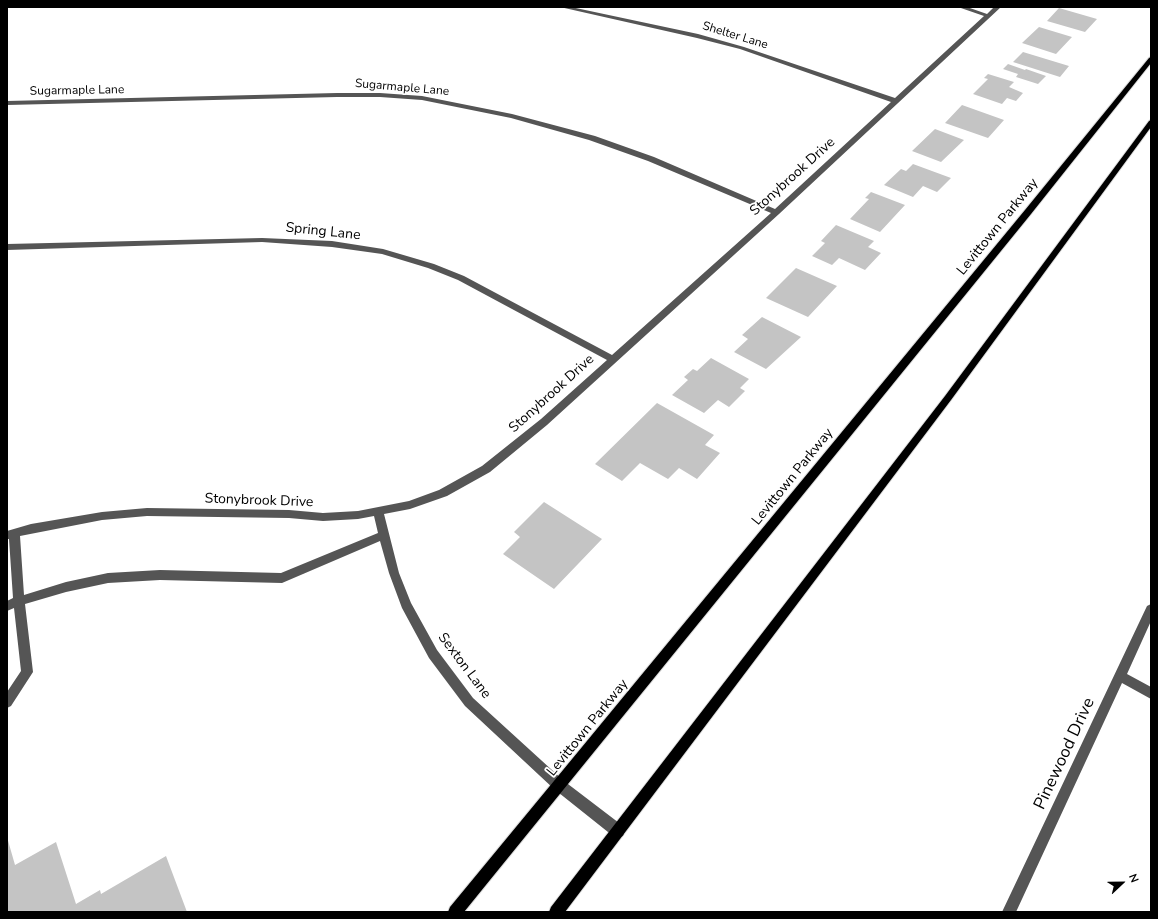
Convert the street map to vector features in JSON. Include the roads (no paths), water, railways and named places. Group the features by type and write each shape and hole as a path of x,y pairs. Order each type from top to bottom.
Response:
{"main road":[{"name":"Levittown Parkway","path":"455,912 1151,59"},
{"path":"556,912 948,398 1151,122"}],"street":[{"name":"Shelter Lane","path":"563,7 691,34 734,46 896,101"},
{"path":"961,7 989,16"},
{"name":"Stonybrook Drive","path":"11,534 31,528 102,516 147,512 289,514 323,517 358,515 410,505 443,493 486,470 544,422 776,212 998,7"},
{"name":"Sugarmaple Lane","path":"7,104 337,95 380,95 422,98 512,116 592,138 650,159 776,212"},
{"name":"Spring Lane","path":"7,247 262,240 332,244 383,252 431,266 461,278 612,359"},
{"name":"Sexton Lane","path":"378,512 394,573 406,605 433,654 469,702 559,785 618,831"},
{"path":"7,702 27,672 20,601 11,534"},
{"path":"7,606 66,587 108,578 160,575 282,578 384,535"},
{"name":"Pinewood Drive","path":"1009,912 1151,610"},
{"path":"1120,676 1151,693"}]}
